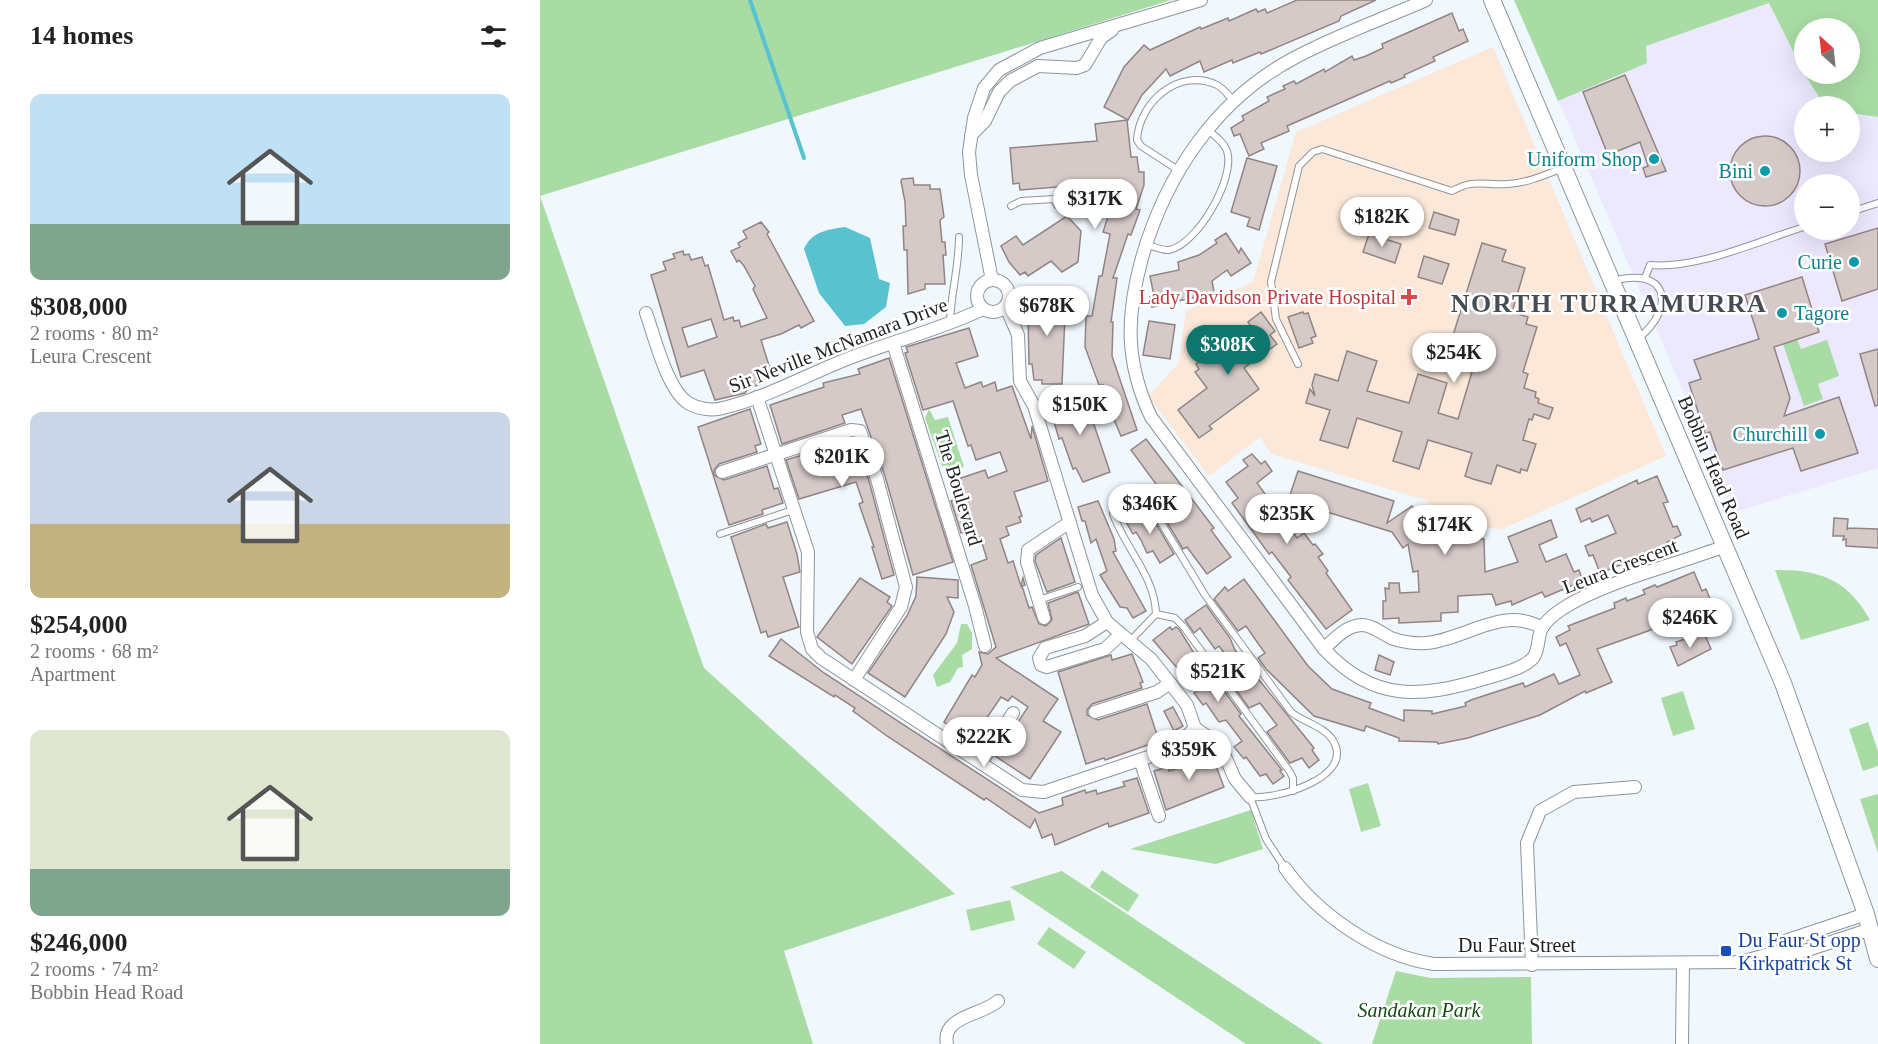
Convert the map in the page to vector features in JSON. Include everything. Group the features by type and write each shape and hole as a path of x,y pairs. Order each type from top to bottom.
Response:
{"main road":[{"name":"Bobbin Head Road","path":"1492,0 1638,339 1795,714 1878,959"}],"street":[{"path":"992,280 971,175 971,135 984,88 999,70 1040,48 1201,0"},
{"path":"1324,649 1351,627 1364,625 1393,639 1412,643 1428,643 1495,622 1512,620 1534,624 1542,628 1540,642 1532,659 1511,670 1453,688 1414,694 1377,687 1349,672 1324,649 1151,417 1140,393 1131,356 1130,319 1134,292 1152,222 1178,170 1208,130 1234,101 1295,57 1426,0"},
{"path":"971,135 985,121 999,92 1010,81 1038,66 1077,68 1085,65 1101,38 1118,25"},
{"path":"1006,307 995,313 983,309 979,304 977,292 985,282 992,280 998,281 1007,289 1009,295 1006,307 1018,335 1020,381 1034,406 1092,595 1107,622 1151,659 1170,683 1187,705 1195,728 1220,745 1235,779 1250,797"},
{"name":"Sir Neville McNamara Drive","path":"646,314 675,391 688,403 703,409 721,409 757,397 841,361 950,325 983,309"},
{"name":"The Boulevard","path":"893,343 975,606 985,646"},
{"path":"757,397 808,552 807,632 812,649 821,658 1022,790 1044,792 1175,748 1195,728"},
{"path":"722,472 775,457 851,430 860,431 865,441 902,566 906,587 901,608 854,680"},
{"path":"1044,618 1027,562 1028,550 1070,522"},
{"name":"Leura Crescent","path":"1542,628 1562,609 1592,595 1725,546"},
{"path":"1107,622 1085,636 1046,648 1039,658 1041,665 1047,667 1105,649 1126,637"},
{"path":"1095,712 1157,692 1170,683"},
{"path":"981,763 1013,713"},
{"path":"1140,760 1159,816"},
{"path":"1532,964 1527,843 1540,811 1574,792 1635,787"},
{"name":"Du Faur Street","path":"1285,868 1301,891 1345,925 1381,948 1411,961 1434,964 1740,962 1781,951 1785,941 1867,922"},
{"path":"1682,1044 1683,964"},
{"path":"947,1044 946,1036 952,1024 990,1009 998,1001"}],"lane":[{"path":"1178,170 1141,146 1137,140 1141,119 1156,97 1166,88 1185,80 1201,80 1219,85 1234,101"},
{"path":"1146,244 1168,250 1181,245 1206,218 1217,200 1225,173 1227,151 1220,140 1208,130"},
{"path":"1298,364 1276,319 1271,282 1299,166 1313,153 1322,149 1452,191 1468,182 1508,184 1537,179 1563,168"},
{"path":"1011,206 1021,201 1054,199 1056,205"},
{"path":"1860,209 1878,203"},
{"path":"1645,278 1650,265 1673,266 1794,230"},
{"path":"950,325 951,303 959,262 959,237"},
{"path":"1613,281 1631,276 1645,278 1654,282 1660,290 1663,309 1652,327 1638,339"},
{"path":"1156,614 1152,588 1113,514 1116,501 1131,494 1139,495 1148,501 1205,595 1291,712 1301,721 1326,731 1334,741 1337,754 1335,763 1323,777 1271,797 1250,797 1266,839 1285,868"},
{"path":"720,534 793,510"},
{"path":"1039,600 1078,587"},
{"path":"1126,637 1156,614 1166,614 1175,618 1290,772 1293,778 1293,790"}],"shaded area":[{"path":"1515,0 1878,0 1878,468 1735,512"},
{"name":"Lady Davidson Private Hospital","path":"1493,47 1666,456 1502,529 1446,525 1426,500 1271,454 1260,437 1209,476 1148,396 1179,363 1186,311 1253,282 1296,132"}],"green space":[{"path":"540,0 1171,0 540,196"},
{"path":"1514,0 1878,0 1878,117 1860,114 1860,96 1818,96 1811,84 1860,84 1860,18 1794,18 1794,53 1769,3 1646,46 1647,63 1558,101"},
{"path":"540,196 704,668 955,894 784,951 813,1044 540,1044"},
{"path":"1797,339 1801,349 1827,340 1839,376 1818,384 1823,399 1804,406 1783,344"},
{"path":"929,409 935,420 948,417 964,467 950,472 947,467 942,466 925,418"},
{"path":"1775,570 1806,572 1831,580 1852,595 1870,620 1801,640"},
{"path":"961,624 967,624 972,633 972,649 962,655 963,667 958,668 950,682 937,687 933,675 957,643"},
{"path":"1683,691 1695,729 1673,736 1661,698"},
{"path":"1868,722 1878,751 1878,766 1863,771 1849,729"},
{"path":"1368,783 1381,826 1361,832 1349,789"},
{"path":"1878,794 1878,853 1860,799"},
{"path":"1251,810 1263,849 1216,864 1130,849"},
{"path":"1102,870 1139,895 1128,912 1090,887"},
{"path":"1062,871 1323,1044 1246,1044 1010,887"},
{"path":"1010,900 1015,920 971,931 966,910"},
{"path":"1049,927 1086,952 1074,969 1037,944"},
{"name":"Sandakan Park","path":"1396,971 1431,978 1531,977 1532,1044 1372,1044"}],"water":[{"path":"845,227 870,238 879,279 890,283 886,307 864,324 845,326 819,293 804,249 811,238 816,235"}],"building":[{"path":"1297,0 1376,0 1341,16 1339,21 1261,54 1260,52 1233,63 1232,60 1204,72 1200,61 1170,76 1166,69 1142,95 1128,120 1104,107 1124,67 1144,45 1150,50 1200,27 1201,29 1228,18 1229,21 1256,9 1258,12 1265,9 1267,13"},
{"path":"1452,13 1459,31 1463,29 1468,41 1433,57 1435,61 1404,75 1405,77 1391,83 1390,81 1287,126 1289,131 1261,143 1264,149 1249,156 1240,134 1234,136 1231,128 1244,120 1242,116 1269,101 1267,97 1285,89 1283,86 1294,81 1296,84 1324,69 1325,72 1352,56 1354,60 1366,56 1383,48 1382,44"},
{"path":"1625,75 1666,171 1646,177 1643,168 1648,166 1640,142 1608,155 1583,92"},
{"path":"1127,120 1131,157 1137,157 1139,172 1144,172 1144,185 1136,209 1140,210 1131,235 1128,234 1113,278 1117,278 1111,322 1113,322 1112,356 1137,430 1121,436 1100,387 1104,385 1099,385 1085,347 1086,316 1092,316 1110,234 1103,232 1111,207 1100,204 1107,183 1020,190 1019,183 1013,184 1010,148 1097,141 1095,124"},
{"name":"Bini","path":"1758,137 1772,137 1785,142 1794,151 1794,162 1799,164 1800,174 1794,174 1794,191 1785,200 1772,205 1758,205 1745,200 1736,191 1731,178 1731,164 1736,151 1745,142"},
{"path":"1247,158 1277,166 1259,230 1247,226 1250,218 1231,212"},
{"path":"913,178 914,185 930,185 930,189 940,189 944,217 940,220 942,242 945,242 946,255 943,255 945,284 925,284 925,289 908,294 907,250 904,250 903,226 906,226 905,202 901,181"},
{"path":"1434,212 1459,220 1455,235 1429,228"},
{"path":"1067,216 1081,231 1078,262 1062,272 1051,261 1028,276 1025,272 1020,275 1009,262 1001,246 1016,236 1023,245"},
{"path":"761,222 769,232 767,234 814,321 801,328 799,325 761,340 772,375 759,379 761,384 748,388 745,393 715,400 704,370 681,377 651,275 666,270 663,262 675,258 673,254 683,251 684,255 689,254 691,260 702,257 705,266 708,265 724,320 733,317 734,321 739,320 741,327 767,318 753,289 755,286 744,266 739,260 737,262 731,251 740,247 738,243 747,238 743,231","holes":["711,319 717,337 688,347 682,328"]},
{"name":"Curie","path":"1878,228 1878,289 1842,301 1825,244 1838,240 1860,240 1860,233"},
{"path":"1226,233 1239,253 1241,248 1251,263 1231,276 1227,270 1212,281 1214,292 1152,307 1150,297 1154,296 1150,276 1179,270 1178,262 1199,255 1217,243 1215,240"},
{"path":"1369,234 1401,244 1395,263 1363,252"},
{"name":"Lady Davidson Private Hospital","path":"1482,243 1506,250 1502,261 1525,268 1512,312 1528,317 1526,324 1537,327 1523,372 1528,374 1524,388 1536,392 1535,397 1539,399 1538,403 1553,408 1549,419 1534,414 1532,420 1529,419 1523,440 1536,444 1527,471 1521,469 1520,473 1497,465 1491,484 1473,479 1465,476 1472,453 1428,440 1419,469 1393,461 1402,432 1357,418 1348,448 1320,440 1330,410 1306,403 1310,389 1315,396 1312,385 1315,374 1338,381 1347,351 1377,361 1367,391 1409,403 1418,374 1447,383 1438,413 1458,419 1472,372 1444,364"},
{"path":"1424,256 1449,264 1442,284 1418,277"},
{"path":"1802,277 1819,332 1774,347 1790,398 1784,416 1839,397 1858,453 1801,471 1793,448 1723,470 1710,432 1705,434 1689,383 1701,379 1694,360 1759,339 1745,295"},
{"path":"1053,293 1066,293 1062,384 1042,384 1042,380 1034,380 1032,364 1029,364 1028,313 1032,313 1033,294 1053,295"},
{"path":"1261,312 1275,331 1270,335 1277,344 1244,368 1259,389 1209,426 1212,429 1199,438 1178,410 1207,388 1195,372 1199,369 1196,364 1250,325 1248,322"},
{"path":"1303,312 1308,313 1316,336 1311,338 1313,343 1299,348 1288,317"},
{"path":"1149,321 1175,325 1170,359 1143,355"},
{"path":"969,328 978,356 956,363 965,388 981,382 983,387 995,382 997,391 1012,386 1031,439 1032,426 1048,481 1014,492 1022,516 1019,517 1021,522 1006,527 1009,535 1000,539 1008,563 1013,561 1021,586 1023,578 1025,585 1022,586 1029,608 1032,607 1039,624 1046,626 1052,620 1048,603 1078,592 1089,624 996,658 1058,699 1043,721 1061,732 1030,779 995,756 1028,707 1012,696 1008,701 1001,697 971,741 944,722 972,675 975,677 982,665 979,652 988,654 996,647 971,565 987,559 980,537 969,541 966,532 961,533 951,501 955,499 952,481 985,470 988,478 1007,471 1000,452 976,460 971,445 968,446 953,401 923,410 905,353 908,352 906,347"},
{"path":"1878,349 1878,405 1875,406 1860,354"},
{"path":"889,358 953,562 913,575 885,476 861,409 842,415 845,423 782,444 770,405 824,387 823,383 860,374 858,369"},
{"path":"1083,392 1110,472 1083,482 1076,468 1073,469 1062,438 1059,439 1049,404"},
{"path":"750,409 761,444 755,446 757,452 719,464 714,470 714,475 724,480 767,466 774,489 778,488 783,503 762,510 763,514 729,525 698,427"},
{"path":"854,439 869,481 894,575 882,579 859,504 863,502 856,482 799,499 786,460"},
{"path":"1146,439 1214,528 1211,530 1231,557 1207,574 1187,547 1183,549 1159,509 1165,506 1151,488 1156,484 1131,450"},
{"path":"1252,454 1261,464 1265,461 1272,471 1257,483 1297,538 1304,533 1323,554 1318,557 1328,571 1326,573 1352,610 1326,629 1288,580 1291,577 1272,552 1269,554 1232,503 1238,498 1226,482 1248,466 1243,460"},
{"path":"1298,471 1394,501 1387,523 1412,506 1434,538 1439,537 1440,541 1461,540 1461,537 1484,539 1485,572 1518,562 1508,537 1551,520 1557,537 1539,545 1546,562 1566,554 1574,572 1579,570 1583,581 1545,597 1542,592 1512,605 1511,601 1496,605 1492,594 1458,596 1458,612 1441,613 1441,621 1399,623 1399,618 1383,619 1383,601 1386,601 1385,588 1389,589 1389,583 1399,583 1400,593 1419,592 1418,571 1413,572 1408,544 1403,548 1392,532 1327,512 1328,509 1290,495"},
{"path":"1657,476 1668,502 1663,503 1673,527 1677,526 1681,535 1667,542 1669,546 1600,573 1593,555 1589,556 1585,546 1616,533 1608,515 1592,522 1590,518 1581,522 1576,509 1637,480 1638,484"},
{"path":"1098,501 1114,539 1116,551 1113,552 1146,611 1133,618 1127,608 1120,607 1100,575 1107,571 1096,539 1091,543 1085,521 1082,521 1078,507"},
{"path":"1143,510 1146,514 1149,512 1174,554 1160,563 1153,551 1147,553 1136,532 1133,534 1125,520"},
{"path":"1834,518 1848,519 1847,530 1848,528 1878,529 1878,548 1846,546 1844,536 1833,536"},
{"path":"787,522 800,572 783,577 799,627 768,637 766,631 761,633 731,537 766,524 768,528"},
{"path":"1061,538 1075,582 1047,592 1035,561 1036,555"},
{"path":"1694,572 1702,591 1706,589 1710,599 1675,614 1677,618 1648,631 1597,649 1612,682 1586,693 1585,691 1540,715 1468,738 1438,744 1437,742 1399,741 1399,738 1366,726 1364,731 1314,716 1266,669 1258,658 1265,653 1246,626 1238,631 1214,599 1225,587 1228,591 1244,579 1308,666 1332,689 1371,703 1369,708 1404,721 1404,710 1432,711 1432,714 1466,706 1465,703 1471,700 1523,683 1525,687 1554,674 1559,684 1580,675 1566,643 1560,646 1556,637 1570,630 1568,626 1615,608 1614,603 1626,598 1627,601 1645,594 1643,590 1655,585 1657,587"},
{"path":"917,577 958,580 958,598 947,597 954,612 946,634 905,697 868,673 907,616 916,596"},
{"path":"860,578 890,597 887,602 892,606 852,664 817,637"},
{"path":"1206,605 1230,638 1235,650 1314,748 1312,750 1319,760 1309,768 1302,758 1290,763 1267,732 1277,725 1260,703 1249,708 1227,677 1236,669 1219,646 1215,649 1200,628 1194,633 1185,620"},
{"path":"1170,627 1172,630 1176,627 1179,629 1197,658 1195,659 1211,681 1218,683 1241,714 1239,716 1282,770 1280,771 1284,776 1273,784 1266,774 1260,776 1246,757 1244,759 1234,747 1242,741 1226,720 1219,722 1206,703 1203,705 1194,693 1200,688 1185,667 1178,669 1153,640"},
{"path":"1704,633 1711,649 1678,666 1670,647 1677,645 1676,642"},
{"path":"781,639 824,673 1039,813 1063,805 1062,798 1085,790 1086,793 1096,790 1097,794 1125,786 1123,782 1137,778 1149,813 1109,827 1108,823 1055,845 1052,834 1042,838 1035,819 1030,828 986,798 984,800 887,736 853,711 855,708 769,656"},
{"path":"1132,654 1143,682 1140,683 1142,688 1092,704 1087,710 1087,715 1098,720 1147,704 1159,741 1105,760 1104,758 1086,764 1058,672 1111,655 1112,660"},
{"path":"1379,655 1394,662 1390,675 1375,670"},
{"path":"1173,707 1183,726 1174,731 1164,711"},
{"path":"1209,748 1224,787 1166,810 1154,771 1168,767 1169,771 1197,762 1194,755"}],"waterway":[{"path":"750,0 804,158"}],"place":[{"name":"Uniform Shop","path":"1654,159"},
{"name":"Bini","path":"1765,171"},
{"name":"Curie","path":"1854,262"},
{"name":"Lady Davidson Private Hospital","path":"1409,297"},
{"name":"Tagore","path":"1782,313"},
{"name":"Churchill","path":"1820,434"},
{"name":"Du Faur St opp Kirkpatrick St","path":"1726,951"}],"district":[{"name":"NORTH TURRAMURRA","path":"1609,303"}]}
